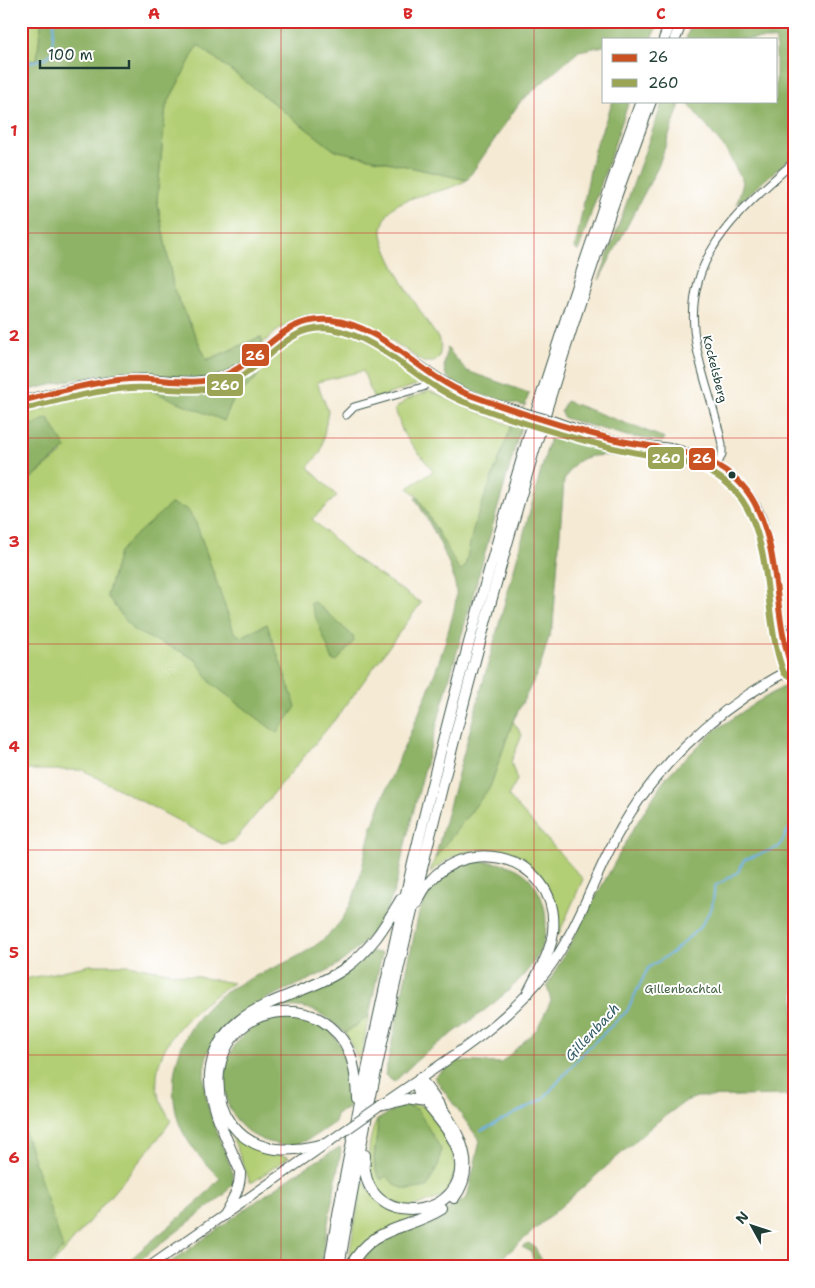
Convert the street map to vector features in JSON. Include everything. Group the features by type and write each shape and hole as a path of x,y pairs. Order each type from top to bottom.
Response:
{"highway":[{"path":"664,38 670,21"},
{"path":"675,38 682,21"},
{"path":"329,1267 358,1112 406,892 480,601 530,428 604,203 641,102"},
{"path":"420,1078 417,1089 453,1140 459,1158 459,1172 452,1189 440,1202 426,1209 410,1210 387,1204 374,1192 368,1181 364,1162 408,924 431,826 492,594 539,432 651,102"},
{"path":"408,924 426,885 433,876 449,865 468,857 495,855 524,868 544,889 551,904 553,918 550,946 528,992"},
{"path":"224,1215 241,1179 211,1092 210,1074 214,1056 221,1042 239,1020 256,1009 324,980 356,959 380,933 406,892"},
{"path":"325,1144 288,1150 274,1149 256,1143 235,1127 222,1106 218,1083 220,1062 226,1047 234,1035 248,1023 275,1012 291,1011 306,1013 322,1021 345,1042 351,1054 356,1070 358,1112"},
{"path":"350,1267 358,1254 380,1235 443,1208 455,1197 463,1182 466,1166 463,1145 420,1078"},
{"path":"375,1104 407,1099 425,1102"},
{"path":"339,1267 375,1104"}],"main road":[{"path":"21,401 110,381 134,379 198,381 223,376 240,368 282,334 297,325 313,320 333,321 373,336 459,390 623,442 678,450 717,466 745,488 758,508 766,533 783,641 793,668 743,698 688,742 656,779 610,849 563,947 528,992 482,1034 420,1078 375,1104 343,1132 149,1267"},
{"path":"780,620 790,637 794,650"}],"street":[{"name":"Kockelsberg","path":"717,466 722,454 722,444 696,346 693,311 696,294 711,252 731,220 794,162"},
{"path":"346,415 354,407 423,387 433,375"}],"green space":[{"path":"21,21 45,21 41,25 37,59 21,63"},
{"path":"45,21 660,21 652,38 602,38 602,46 579,51 520,102 467,180 334,150 198,45 166,106 157,200 174,290 207,360 261,337 264,358 259,373 232,402 224,421 149,390 134,371 71,380 21,392 21,63 37,59 41,25"},
{"path":"692,21 794,21 794,155 737,204 743,182 726,150 687,102 778,102 778,38 686,38"},
{"path":"198,45 334,150 467,180 451,188 398,204 387,215 382,229 383,239 395,268 438,338 441,346 439,358 433,362 423,362 395,342 362,324 328,315 311,315 281,328 263,343 260,337 207,360 174,290 157,200 166,106"},
{"path":"613,102 629,102 578,252 575,248 594,150"},
{"path":"663,102 681,102 658,167 599,280"},
{"path":"315,325 345,331 384,349 421,374 421,381 416,385 374,399 363,371 317,382 328,411 321,452 308,467 337,496 312,519 353,557 421,603 341,712 234,841 222,844 83,770 21,770 21,487 62,453 48,418 21,430 21,414 46,408 45,396 141,379 224,421 232,402 257,377 263,363 264,353 292,332","holes":["154,519 196,523 234,632 241,637 267,624 277,733 212,683 196,660 134,631 107,596 119,553"]},
{"path":"447,348 467,371 529,393 525,406 471,391 452,381 446,375 444,369"},
{"path":"429,391 512,426 474,526 465,567 460,572 418,497 408,488 433,471 403,433 395,409 406,400"},
{"path":"566,401 665,438 663,441 627,436 564,418 561,412"},
{"path":"515,416 523,420 414,809 396,883 388,905 369,936 348,957 332,968 245,1011 227,1025 213,1042 205,1063 205,1090 213,1122 233,1173 233,1183 224,1195 131,1267 121,1267 200,1200 220,1178 191,1146 179,1123 174,1104 173,1084 176,1066 181,1047 190,1030 214,1001 230,989 300,955 326,937 345,915 356,891 372,827 389,781 436,669 451,622 456,599 453,575 442,547 415,498 418,497 460,571 465,567 474,526"},
{"path":"48,418 66,448 21,487 21,430"},
{"path":"551,434 620,446 619,456 592,456 579,461 574,465 564,481 553,624 539,670 513,721 490,787 435,858"},
{"path":"171,504 187,509 196,523 234,632 241,637 267,624 296,707 277,733 211,683 196,660 134,631 107,596 119,553 131,539"},
{"path":"315,602 353,636 354,641 337,661 333,661 310,603"},
{"name":"Gillenbachtal","path":"794,681 794,1105 785,1095 697,1097 686,1101 657,1122 500,1260 487,1267 353,1267 376,1241 430,1220 467,1198 480,1141 434,1077 456,1061 501,1063 537,1029 551,1001 547,986 632,831 666,777 714,731 757,702"},
{"path":"513,721 522,735 511,762 517,780 508,796 583,879 558,936 557,917 553,899 535,869 521,859 505,852 487,850 467,852 452,858 430,872 435,858 490,787"},
{"path":"470,861 491,862 511,866 527,876 534,884 543,902 546,916 542,946 530,968 502,996 422,1056 394,1082 385,1075 419,912 431,886 456,866"},
{"path":"371,952 382,953 369,1016 345,1033 329,1019 313,1010 295,1007 274,1008 272,1005 342,977"},
{"path":"90,965 128,965 233,983 191,1015 168,1043 161,1058 157,1075 158,1093 171,1121 157,1140 51,1267 47,1267 63,1248 21,1267 21,1123 24,1123 21,1121 21,980"},
{"path":"302,1016 330,1030 352,1063 352,1095 349,1108 336,1114 335,1122 300,1143 292,1146 282,1145 269,1142 252,1134 239,1123 230,1109 225,1092 225,1075 228,1059 237,1043 254,1026 262,1020 272,1017"},
{"path":"369,1016 360,1062 345,1033"},
{"path":"409,1102 425,1107 451,1143 456,1168 449,1189 440,1198 407,1208 390,1202 376,1188 370,1170 369,1149 377,1120 374,1166 377,1173 381,1179 386,1175 395,1185 410,1190 404,1104"},
{"path":"404,1104 417,1109 441,1149 439,1163 427,1187 404,1189 386,1176 381,1180 375,1166 377,1120"},
{"path":"21,1121 63,1248 47,1267 21,1267"},
{"path":"229,1128 248,1143 264,1151 289,1157 253,1182 250,1182"},
{"path":"340,1147 341,1151 322,1256 325,1257 323,1267 164,1267 295,1174"},
{"path":"363,1179 371,1192 420,1213 420,1216 348,1261"},
{"path":"528,1243 535,1247 544,1267 537,1267 530,1251 522,1247"}],"waterway":[{"path":"21,64 44,59 52,53 54,21"},
{"name":"Gillenbach","path":"481,1131 543,1099 584,1052 627,1011 648,968 673,952 701,926 712,907 715,886 738,872 744,860 779,847 788,830 794,828"}],"transit line":[{"name":"26","path":"21,401 115,380 141,379 188,382 212,379 237,369 285,331 298,324 313,320 331,320 350,324 368,331 385,341 450,386 467,394 503,407 612,439 693,455 718,466 731,475 751,497 765,528 774,567 786,649 792,669 794,668"},
{"name":"260","path":"23,409 76,396 117,389 190,390 213,388 225,385 239,378 288,340 301,333 316,329 332,329 350,334 384,351 431,384 464,402 575,438 613,448 689,463 712,473 724,481 743,502 757,533 766,573 773,634 778,654 784,673 794,678"}]}
